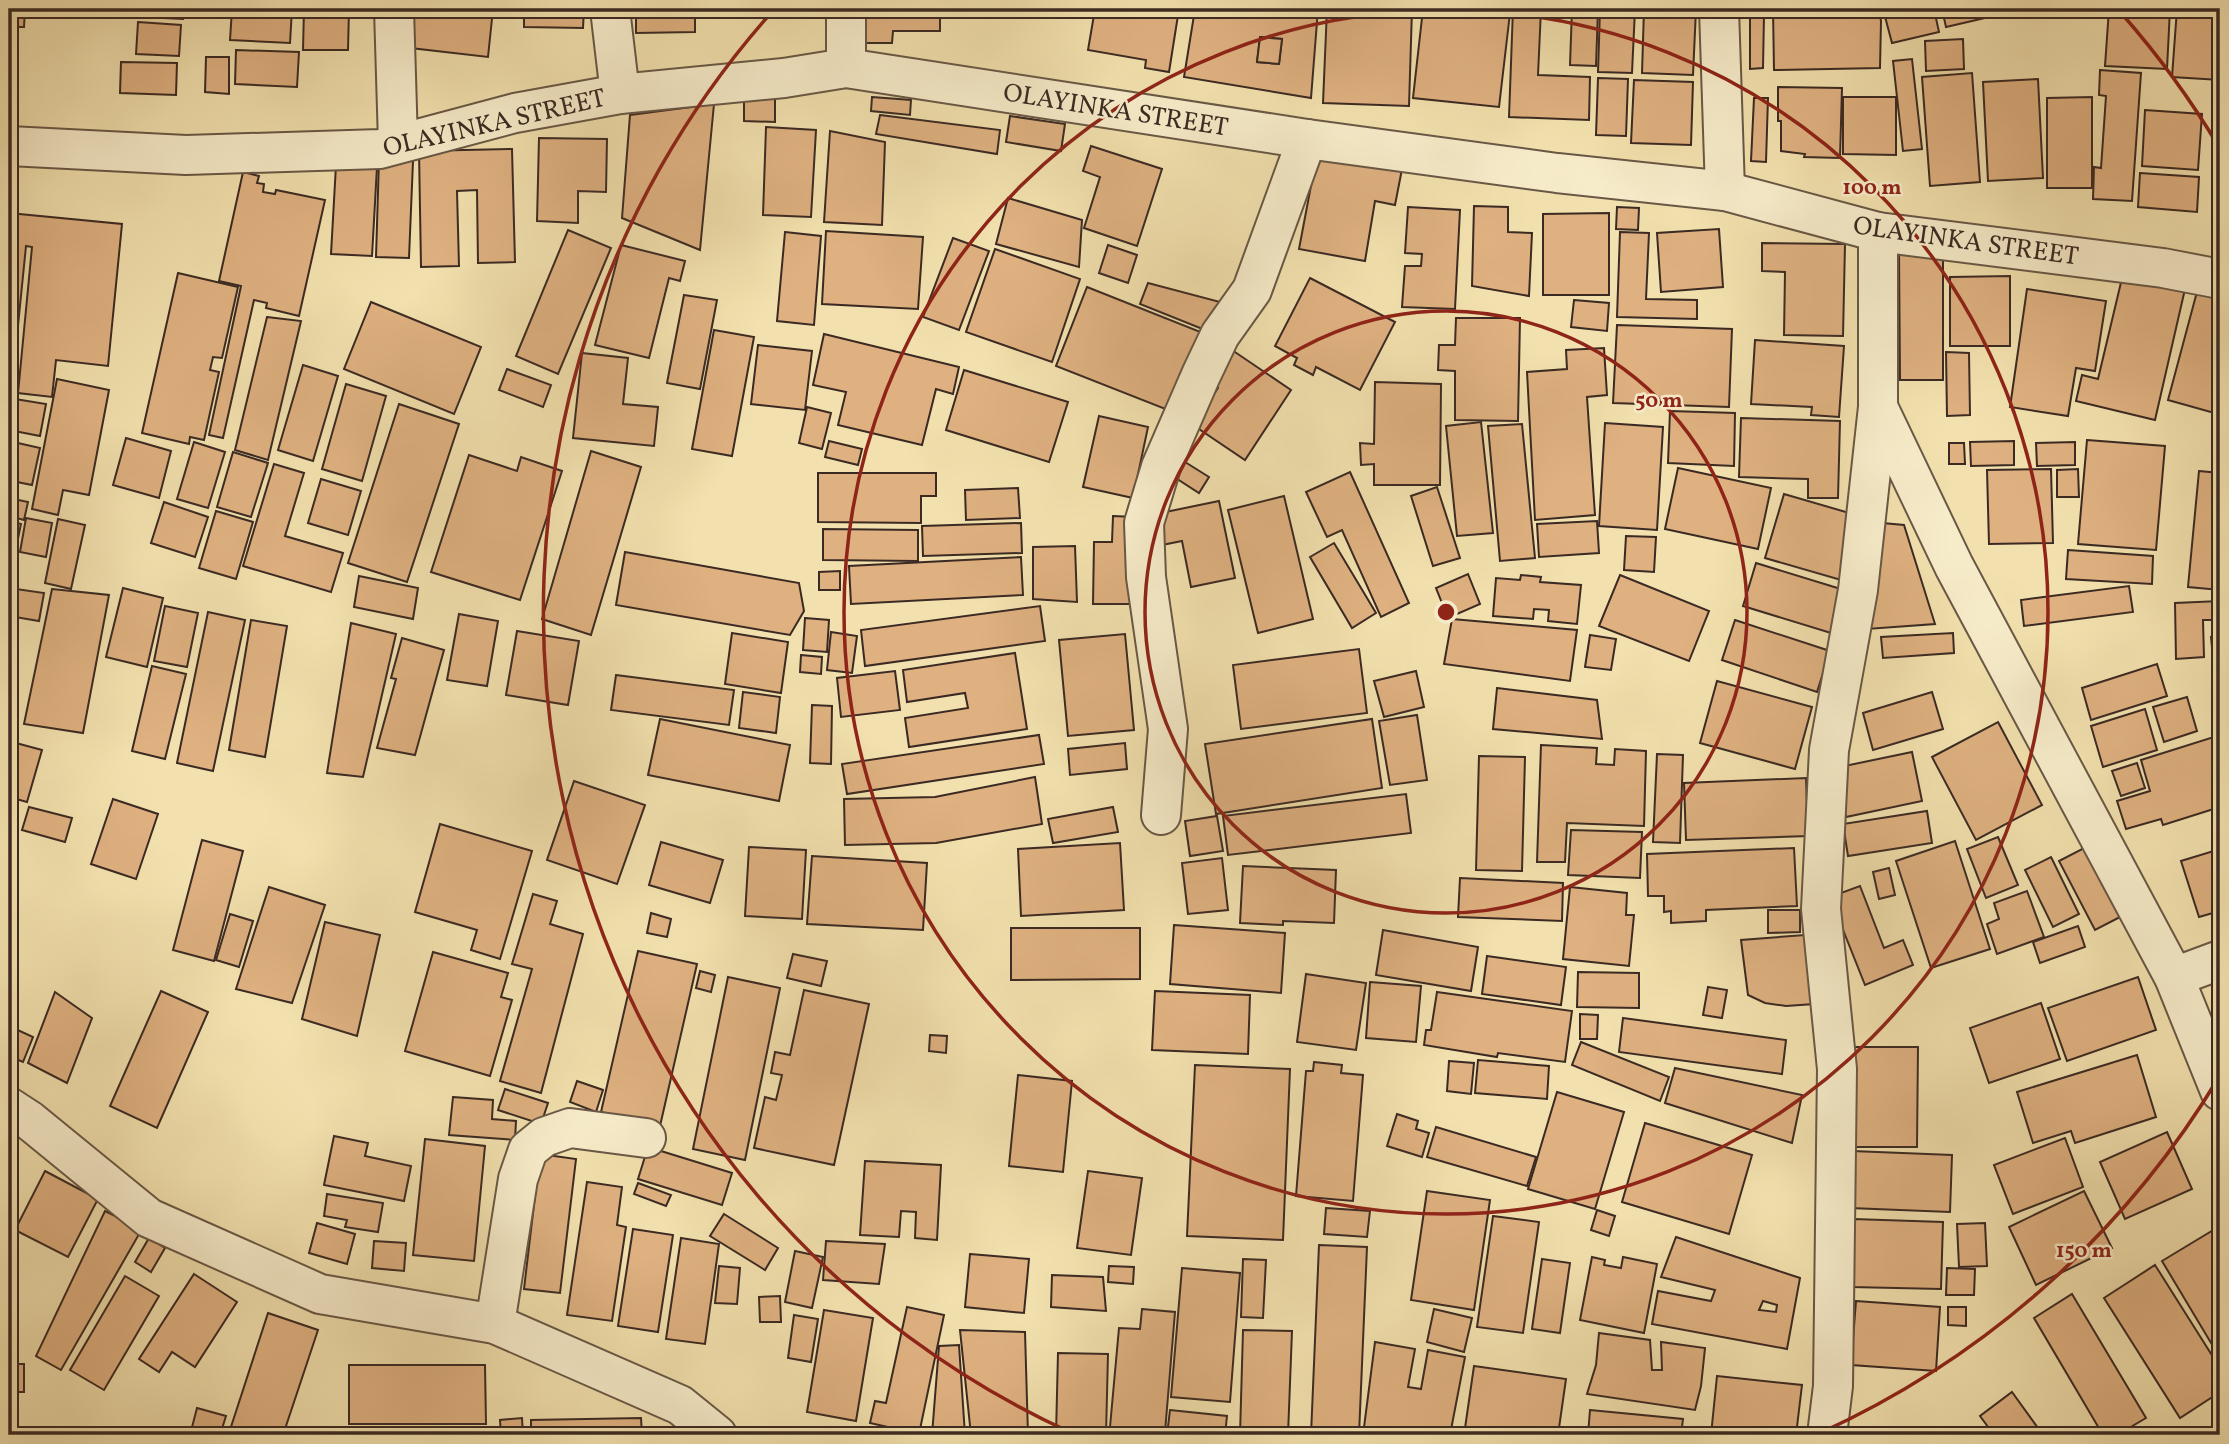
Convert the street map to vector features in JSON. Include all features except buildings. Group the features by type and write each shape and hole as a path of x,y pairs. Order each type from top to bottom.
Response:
{"street":[{"path":"389,146 394,9"},
{"path":"610,9 620,94"},
{"path":"846,9 846,68"},
{"path":"1719,9 1725,191"},
{"name":"OLAYINKA STREET","path":"9,146 186,155 389,146 514,113 620,94 784,78 846,68 1307,139 1557,173 1725,191 1878,232 2163,268 2220,279"},
{"path":"1161,815 1168,729 1146,577 1144,523 1161,467 1210,355 1220,335 1252,290 1307,139"},
{"path":"1827,1435 1833,1386 1837,1069 1821,909 1828,763 1858,590 1878,407 1878,232"},
{"path":"1878,407 1954,566 2174,977 2220,1091"},
{"path":"2174,977 2220,960"},
{"path":"9,1107 29,1120 149,1217 320,1294 495,1324 680,1405 717,1435"},
{"path":"495,1324 518,1179 528,1150 544,1137 570,1128 646,1138"}]}
